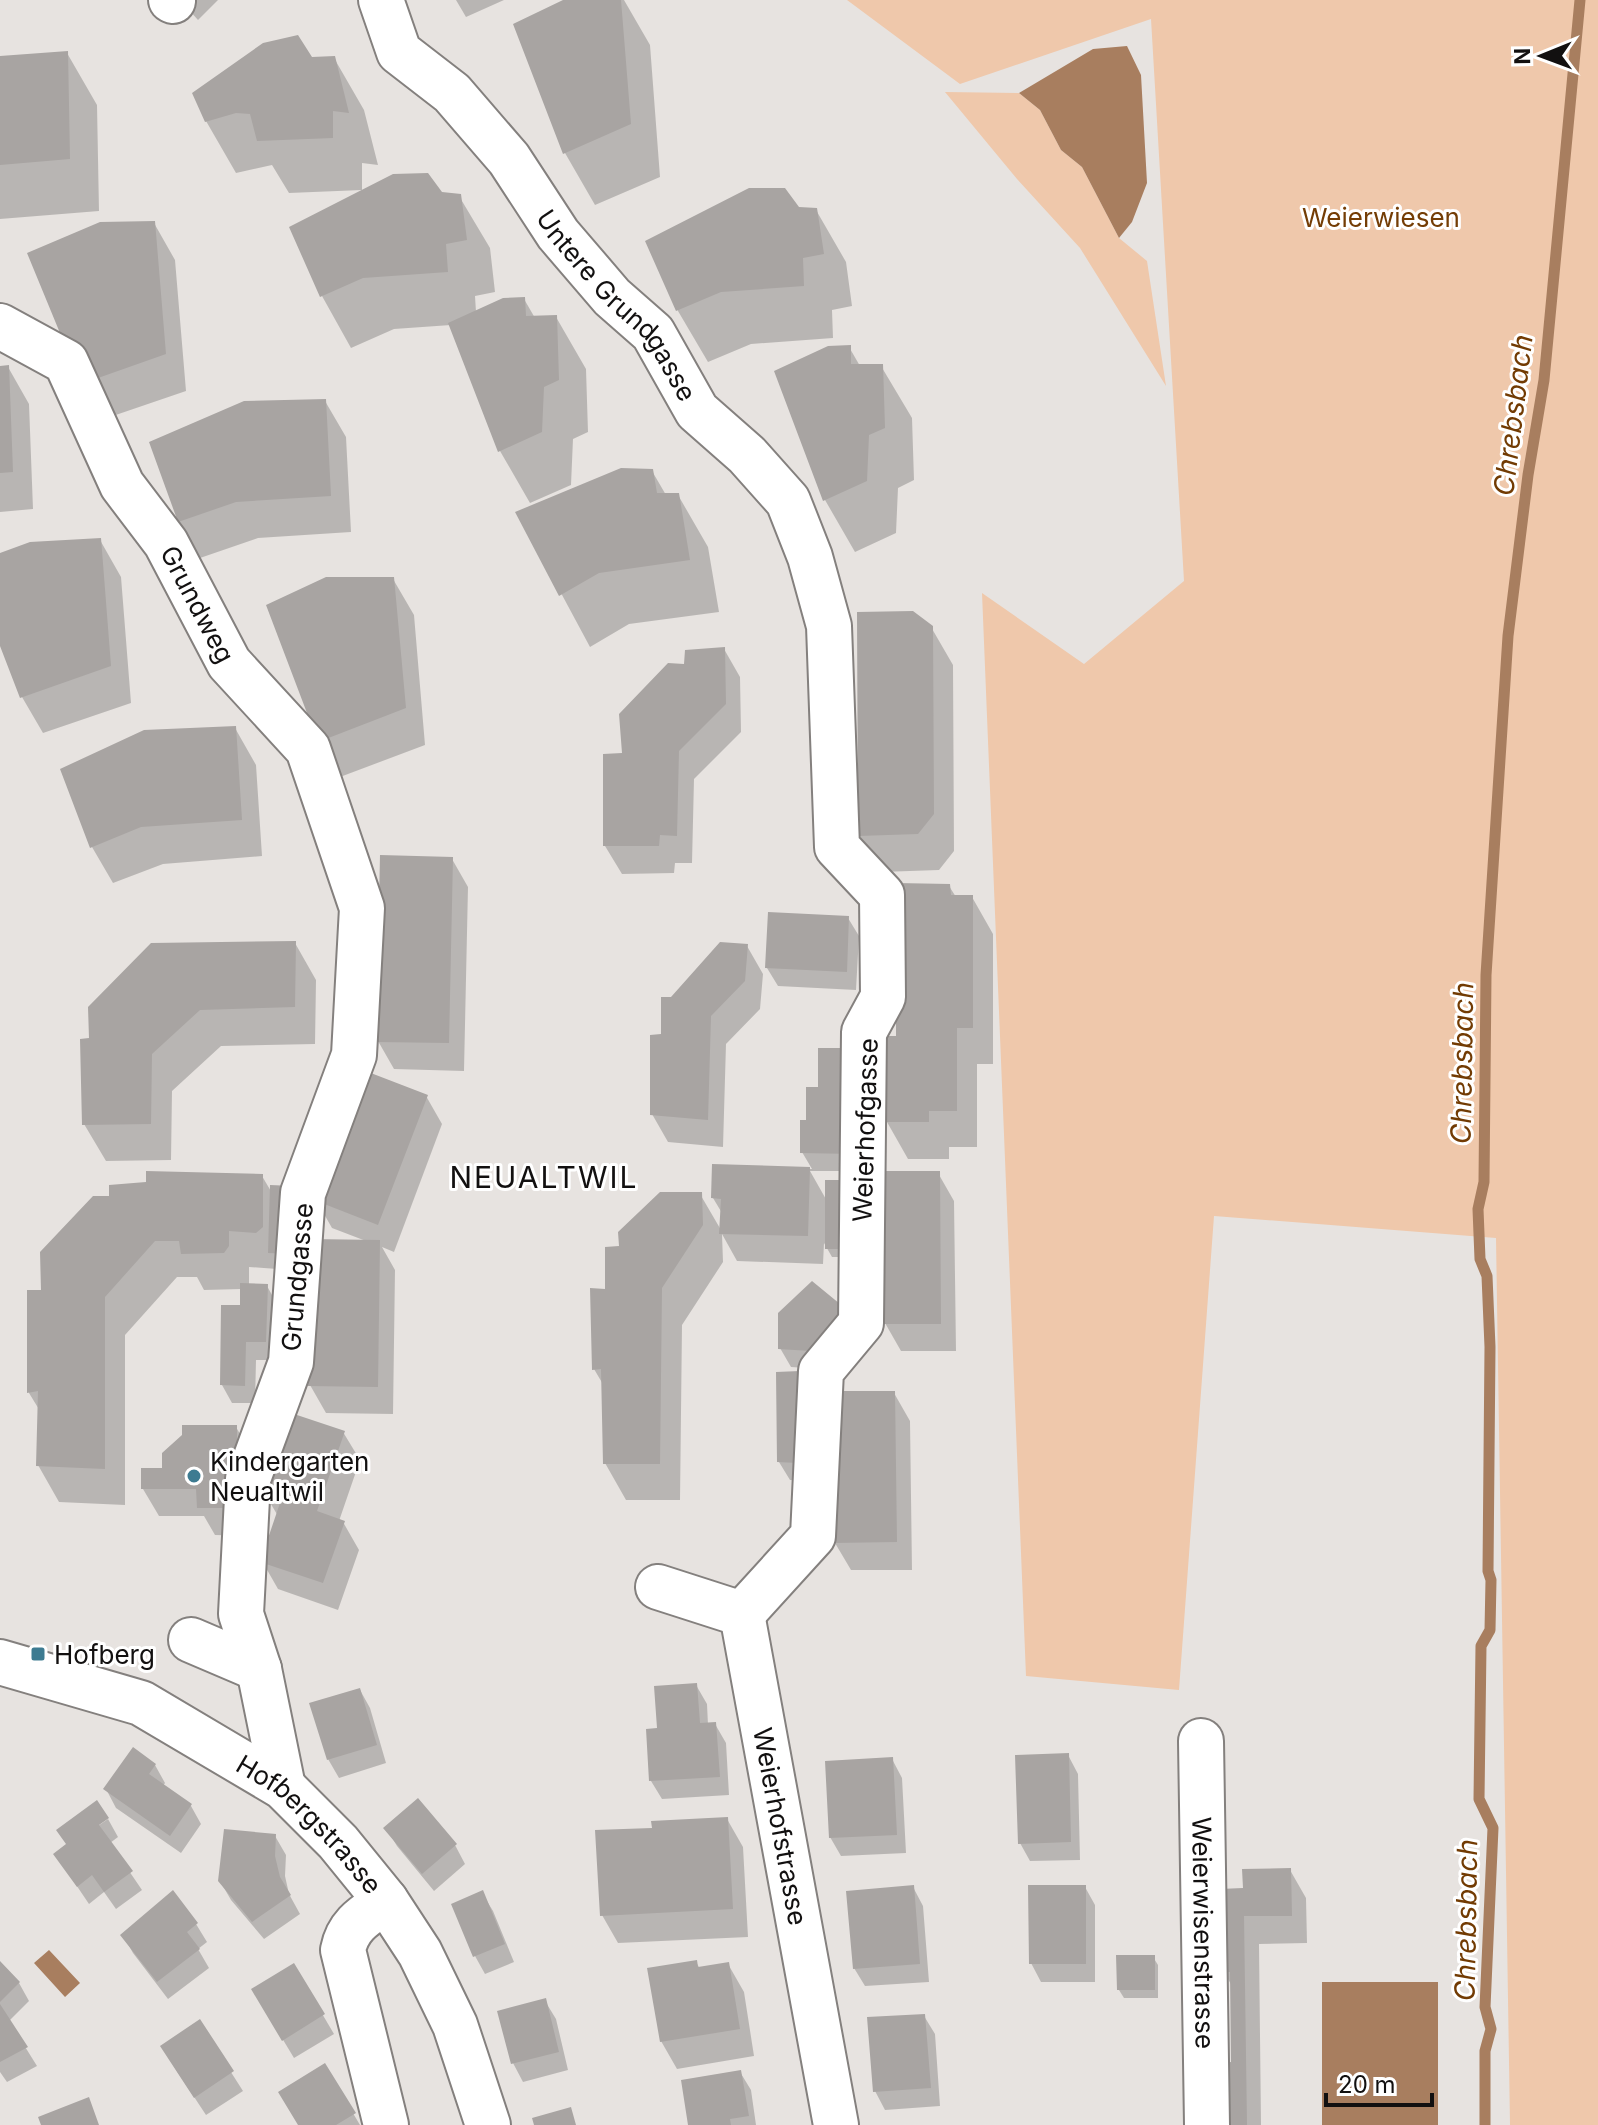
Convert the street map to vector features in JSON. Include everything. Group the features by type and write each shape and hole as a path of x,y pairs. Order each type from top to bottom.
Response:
{"street":[{"name":"Untere Grundgasse","path":"381,0 399,52 462,104 509,159 558,234 612,297 653,333 697,411 747,455 788,501 810,557 829,626"},
{"name":"Grundweg","path":"0,326 66,362 122,485 166,543 229,663 308,749 362,908"},
{"name":"Weierhofgasse","path":"742,1614 813,1536 821,1371 861,1323 864,1032 883,997 882,895 837,847 829,626"},
{"name":"Grundgasse","path":"283,1787 259,1669 241,1614 248,1479 291,1362 303,1193 354,1055 362,908"},
{"path":"658,1587 742,1614"},
{"name":"Weierhofstrasse","path":"742,1614 836,2125"},
{"path":"191,1640 259,1669"},
{"name":"Hofbergstrasse","path":"0,1662 141,1703 283,1787 338,1842 386,1901 420,1953 455,2025 488,2125"},
{"name":"Weierwisenstrasse","path":"1201,1741 1207,2125"},
{"path":"386,1901 358,1920 351,1928 343,1950 386,2125"}],"green space":[{"name":"Weierwiesen","path":"847,0 1598,0 1598,2125 1510,2125 1496,1238 1214,1216 1179,1690 1026,1676 982,593 1084,664 1184,581 1151,19 960,84"},
{"path":"945,92 1019,93 1040,110 1061,150 1082,167 1119,238 1147,261 1166,386 1080,248 1017,179"}],"shaded area":[{"path":"1127,46 1141,75 1147,183 1132,222 1119,238 1082,167 1061,150 1040,110 1019,93 1093,49"},
{"path":"49,1950 80,1983 65,1997 34,1963"},
{"path":"1322,1982 1438,1982 1438,2125 1322,2125"}],"building":[{"path":"563,0 621,0 631,124 563,154 513,24"},
{"path":"298,35 312,57 335,56 349,113 333,111 333,138 257,141 250,114 236,113 205,122 192,93 263,43"},
{"path":"68,51 70,159 0,165 0,56"},
{"path":"428,173 442,192 461,194 467,240 446,244 448,272 363,278 320,297 289,227 393,174"},
{"path":"749,188 785,188 799,207 817,208 824,254 803,258 804,286 721,292 676,311 645,241"},
{"path":"155,221 166,354 81,384 27,253 100,222"},
{"path":"525,297 526,316 557,315 559,380 544,387 542,432 498,452 448,323 503,298"},
{"path":"851,345 851,364 883,364 885,428 869,435 867,481 823,501 774,371 828,346"},
{"path":"9,365 13,472 0,473 0,366"},
{"path":"326,399 331,496 236,502 178,522 149,442 244,401"},
{"path":"621,468 653,469 657,493 679,493 690,560 599,573 559,596 515,512"},
{"path":"101,538 111,666 20,698 0,646 0,553 30,542"},
{"path":"326,577 394,577 406,708 318,742 266,605"},
{"path":"913,611 933,626 934,814 918,834 858,836 857,612"},
{"path":"725,647 726,704 679,751 677,836 660,835 659,846 603,846 603,754 622,753 619,714 668,663 684,664 685,650"},
{"path":"236,726 242,820 141,827 90,848 60,769 144,730"},
{"path":"380,855 453,857 449,1043 376,1042"},
{"path":"896,883 950,884 951,895 973,895 973,1028 957,1028 957,1111 929,1111 929,1122 885,1122 886,1036 896,1036"},
{"path":"768,912 849,916 847,972 765,968"},
{"path":"296,941 295,1007 200,1010 152,1054 151,1124 82,1125 80,1039 89,1038 88,1007 151,943"},
{"path":"720,942 748,944 745,981 711,1016 708,1120 650,1115 650,1035 661,1034 661,997 671,997"},
{"path":"818,1048 857,1048 854,1154 800,1153 800,1120 806,1120 806,1087 818,1087"},
{"path":"363,1070 428,1095 378,1225 314,1200"},
{"path":"712,1164 810,1167 808,1236 719,1234 721,1199 711,1198"},
{"path":"146,1171 263,1174 263,1227 256,1233 229,1231 229,1246 224,1253 181,1254 179,1241 155,1241 105,1297 105,1469 36,1466 38,1391 27,1393 27,1290 41,1290 40,1252 93,1196 109,1196 109,1185 146,1182"},
{"path":"882,1171 940,1171 941,1324 883,1324"},
{"path":"825,1180 844,1180 843,1249 825,1249"},
{"path":"270,1185 293,1186 291,1254 268,1253"},
{"path":"660,1192 702,1192 703,1225 662,1288 660,1464 603,1464 601,1369 592,1370 590,1288 605,1289 605,1247 619,1246 618,1232"},
{"path":"310,1239 380,1240 378,1387 308,1386"},
{"path":"812,1281 840,1304 841,1319 811,1351 778,1349 778,1313"},
{"path":"240,1283 268,1284 266,1342 246,1342 245,1386 220,1385 221,1305 240,1305"},
{"path":"800,1371 799,1463 777,1462 776,1372"},
{"path":"832,1391 895,1391 897,1542 833,1543"},
{"path":"291,1413 345,1431 317,1511 345,1521 323,1583 260,1562 281,1500 263,1494"},
{"path":"182,1425 237,1425 237,1508 197,1508 196,1489 141,1489 141,1468 162,1468 162,1453 182,1435"},
{"path":"697,1683 700,1723 716,1722 720,1777 649,1781 646,1729 657,1728 654,1686"},
{"path":"360,1688 377,1745 327,1760 309,1703"},
{"path":"133,1747 156,1764 149,1774 192,1804 170,1836 103,1789"},
{"path":"1069,1753 1071,1842 1018,1844 1015,1755"},
{"path":"893,1757 897,1835 829,1838 825,1761"},
{"path":"418,1798 457,1844 422,1874 383,1828"},
{"path":"97,1800 109,1818 99,1825 133,1871 104,1892 92,1875 77,1887 53,1854 66,1844 56,1830"},
{"path":"728,1817 733,1909 600,1916 595,1830 652,1828 651,1821"},
{"path":"224,1829 276,1834 275,1856 280,1877 291,1895 252,1922 218,1881"},
{"path":"1291,1868 1292,1916 1244,1916 1247,2125 1224,2125 1223,2063 1231,2062 1230,1972 1222,1972 1220,1889 1243,1888 1242,1869"},
{"path":"914,1885 920,1964 853,1969 846,1891"},
{"path":"1028,1885 1086,1885 1086,1964 1029,1964"},
{"path":"173,1890 198,1923 187,1932 200,1949 157,1982 120,1935"},
{"path":"483,1890 505,1944 473,1957 451,1904"},
{"path":"1116,1955 1155,1955 1155,1990 1117,1990"},
{"path":"697,1960 698,1967 729,1962 740,2029 660,2042 647,1968"},
{"path":"0,1961 20,1982 0,2002"},
{"path":"294,1963 325,2014 282,2041 251,1989"},
{"path":"546,1998 559,2052 511,2064 497,2011"},
{"path":"0,2004 28,2047 0,2062"},
{"path":"925,2014 931,2088 873,2092 867,2017"},
{"path":"200,2019 234,2071 194,2098 160,2046"},
{"path":"325,2063 356,2113 336,2125 298,2125 278,2092"},
{"path":"741,2070 749,2116 730,2119 731,2125 688,2125 681,2080"},
{"path":"89,2097 99,2125 41,2125 38,2117"},
{"path":"571,2107 576,2125 534,2125 532,2118"}],"waterway":[{"name":"Chrebsbach","path":"1485,2125 1485,2051 1491,2029 1485,2007 1493,1828 1479,1799 1481,1646 1490,1630 1490,1347 1487,1276 1480,1259 1478,1209 1484,1182 1486,975 1508,636 1528,475 1544,380 1580,0"}],"place":[{"name":"Kindergarten Neualtwil","path":"194,1476"},
{"name":"Hofberg","path":"38,1654"}],"district":[{"name":"NEUALTWIL","path":"544,1177"}]}
